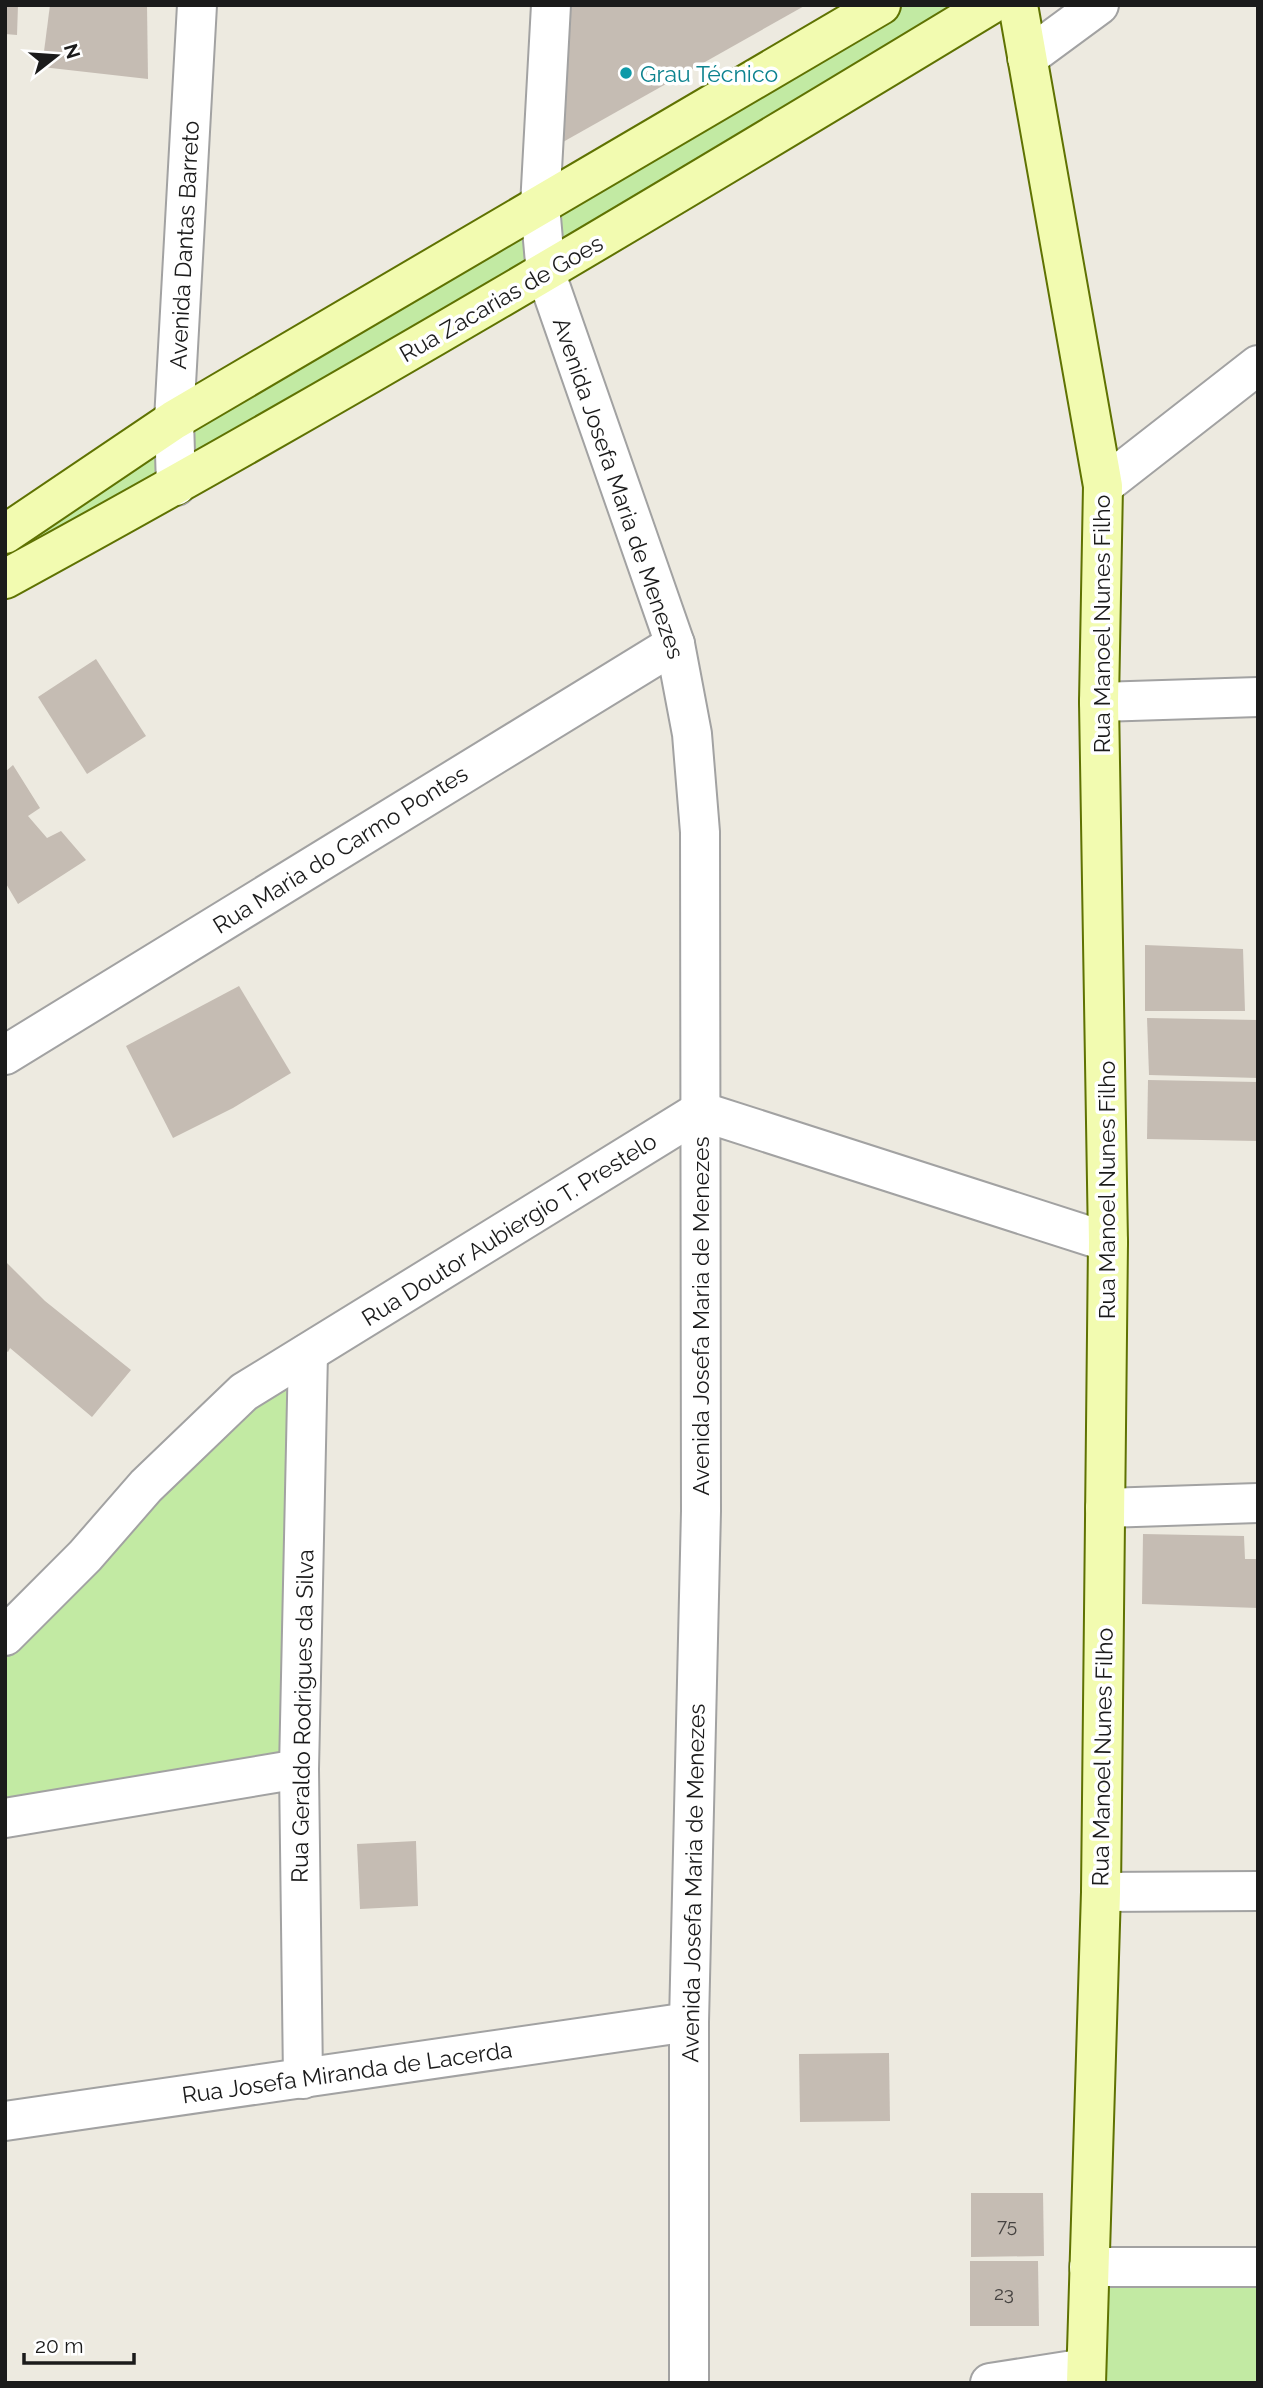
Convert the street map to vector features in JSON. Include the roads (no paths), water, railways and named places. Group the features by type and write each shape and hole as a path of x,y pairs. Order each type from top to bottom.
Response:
{"street":[{"name":"Avenida Dantas Barreto","path":"176,486 174,420 197,5"},
{"name":"Avenida Josefa Maria de Menezes","path":"551,5 540,206 546,274 675,644 692,734 700,832 701,1511 689,2022 690,2383"},
{"path":"5,534 174,420 881,5"},
{"name":"Rua Zacarias de Goes","path":"5,579 176,486 546,274 990,5"},
{"name":"Rua Manoel Nunes Filho","path":"1018,5 1103,486 1099,702 1108,1242 1101,1892 1086,2375"},
{"path":"1027,58 1099,5"},
{"path":"1103,486 1258,365"},
{"name":"Rua Maria do Carmo Pontes","path":"6,1052 675,644"},
{"path":"1099,702 1258,697"},
{"path":"700,1111 1108,1242"},
{"name":"Rua Doutor Aubiergio T. Prestelo","path":"5,1636 85,1556 146,1486 244,1392 700,1111"},
{"name":"Rua Geraldo Rodrigues da Silva","path":"303,2079 299,1769 308,1353"},
{"path":"1105,1508 1258,1503"},
{"path":"5,1818 299,1769"},
{"path":"1101,1892 1258,1891"},
{"name":"Rua Josefa Miranda de Lacerda","path":"5,2121 689,2022"},
{"path":"1089,2267 1258,2267"},
{"path":"990,2383 1086,2375"}],"place":[{"name":"Grau Técnico","path":"626,73"}]}
